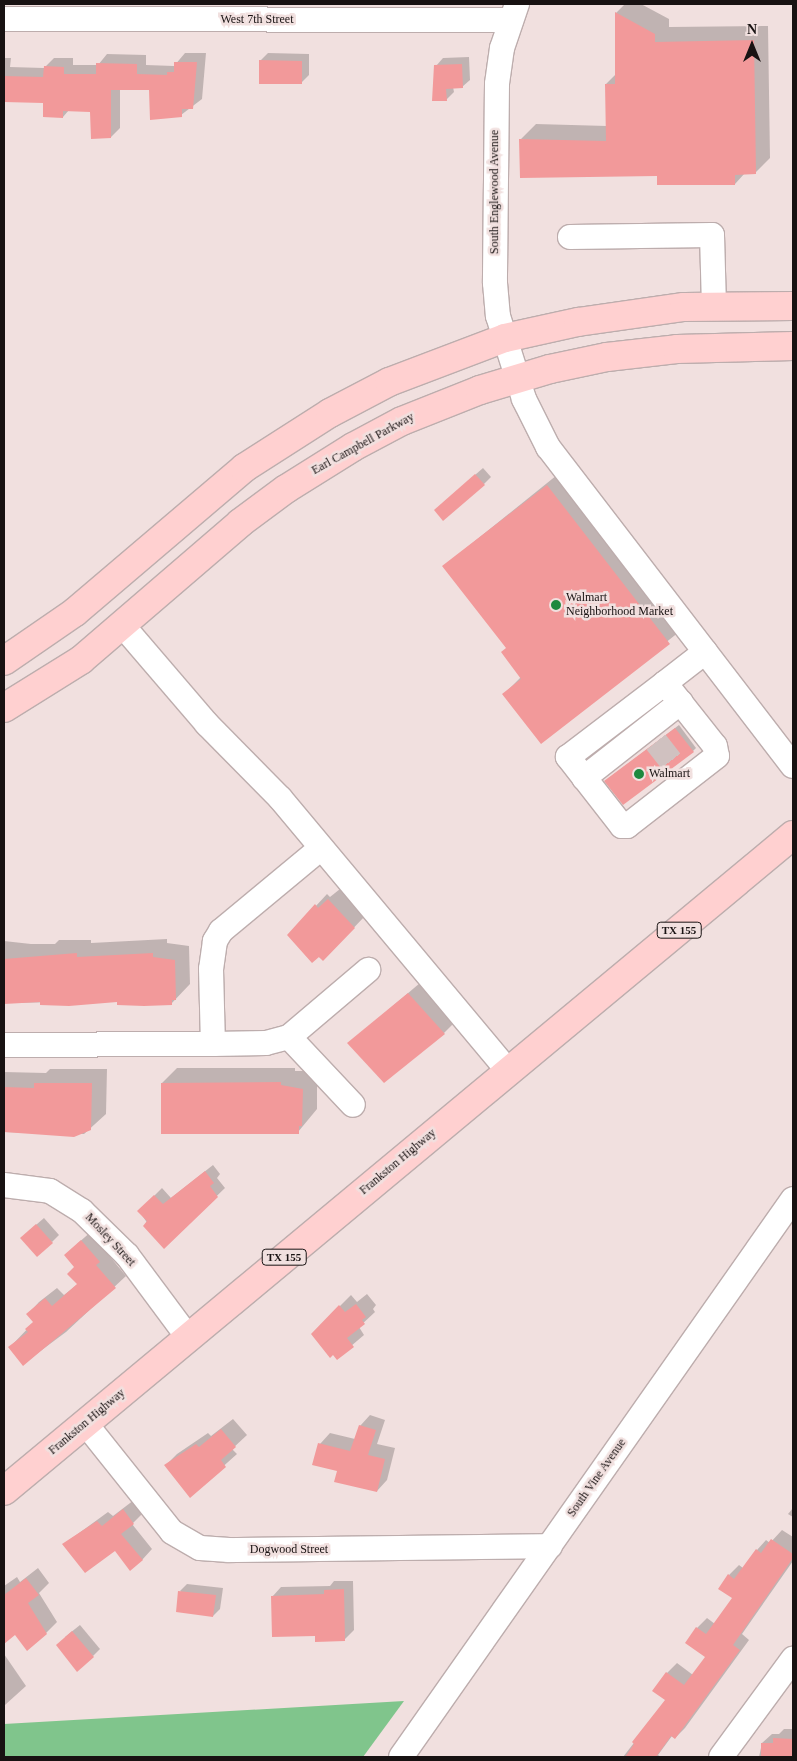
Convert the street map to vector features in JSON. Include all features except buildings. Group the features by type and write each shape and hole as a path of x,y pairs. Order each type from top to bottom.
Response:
{"main road":[{"path":"714,306 715,347"},
{"path":"4,661 95,596 216,491 273,448 389,382 504,338 614,315 714,306 793,306"},
{"name":"Earl Campbell Parkway","path":"4,708 58,676 123,626 240,522 307,474 402,421 518,379 607,357 715,347 793,346"},
{"path":"95,596 123,626"},
{"name":"Frankston Highway","path":"4,1491 793,835"}],"street":[{"name":"West 7th Street","path":"4,19 514,12"},
{"name":"South Englewood Avenue","path":"514,12 502,48 496,98 495,283 498,316 530,414 548,447 793,766"},
{"path":"570,238 712,234 714,306"},
{"path":"123,626 321,848 508,1071"},
{"path":"665,683 718,750 714,760 681,773 622,826 568,757 705,652"},
{"path":"584,778 651,736 681,702"},
{"path":"213,1044 211,969 215,941 221,931 321,848"},
{"path":"4,1045 266,1043 289,1037 368,970"},
{"path":"289,1037 353,1105"},
{"name":"Mosley Street","path":"4,1185 50,1191 82,1211 127,1255 188,1337"},
{"name":"South Vine Avenue","path":"401,1757 793,1199"},
{"name":"Dogwood Street","path":"85,1423 172,1532 200,1548 239,1550 550,1546"},
{"path":"722,1757 793,1659"}],"green space":[{"path":"404,1701 363,1757 4,1757 4,1724"}],"tunnel":[{"path":"656,742 675,766"}],"place":[{"name":"Walmart Neighborhood Market","path":"556,605"},
{"name":"Walmart","path":"639,774"}]}
